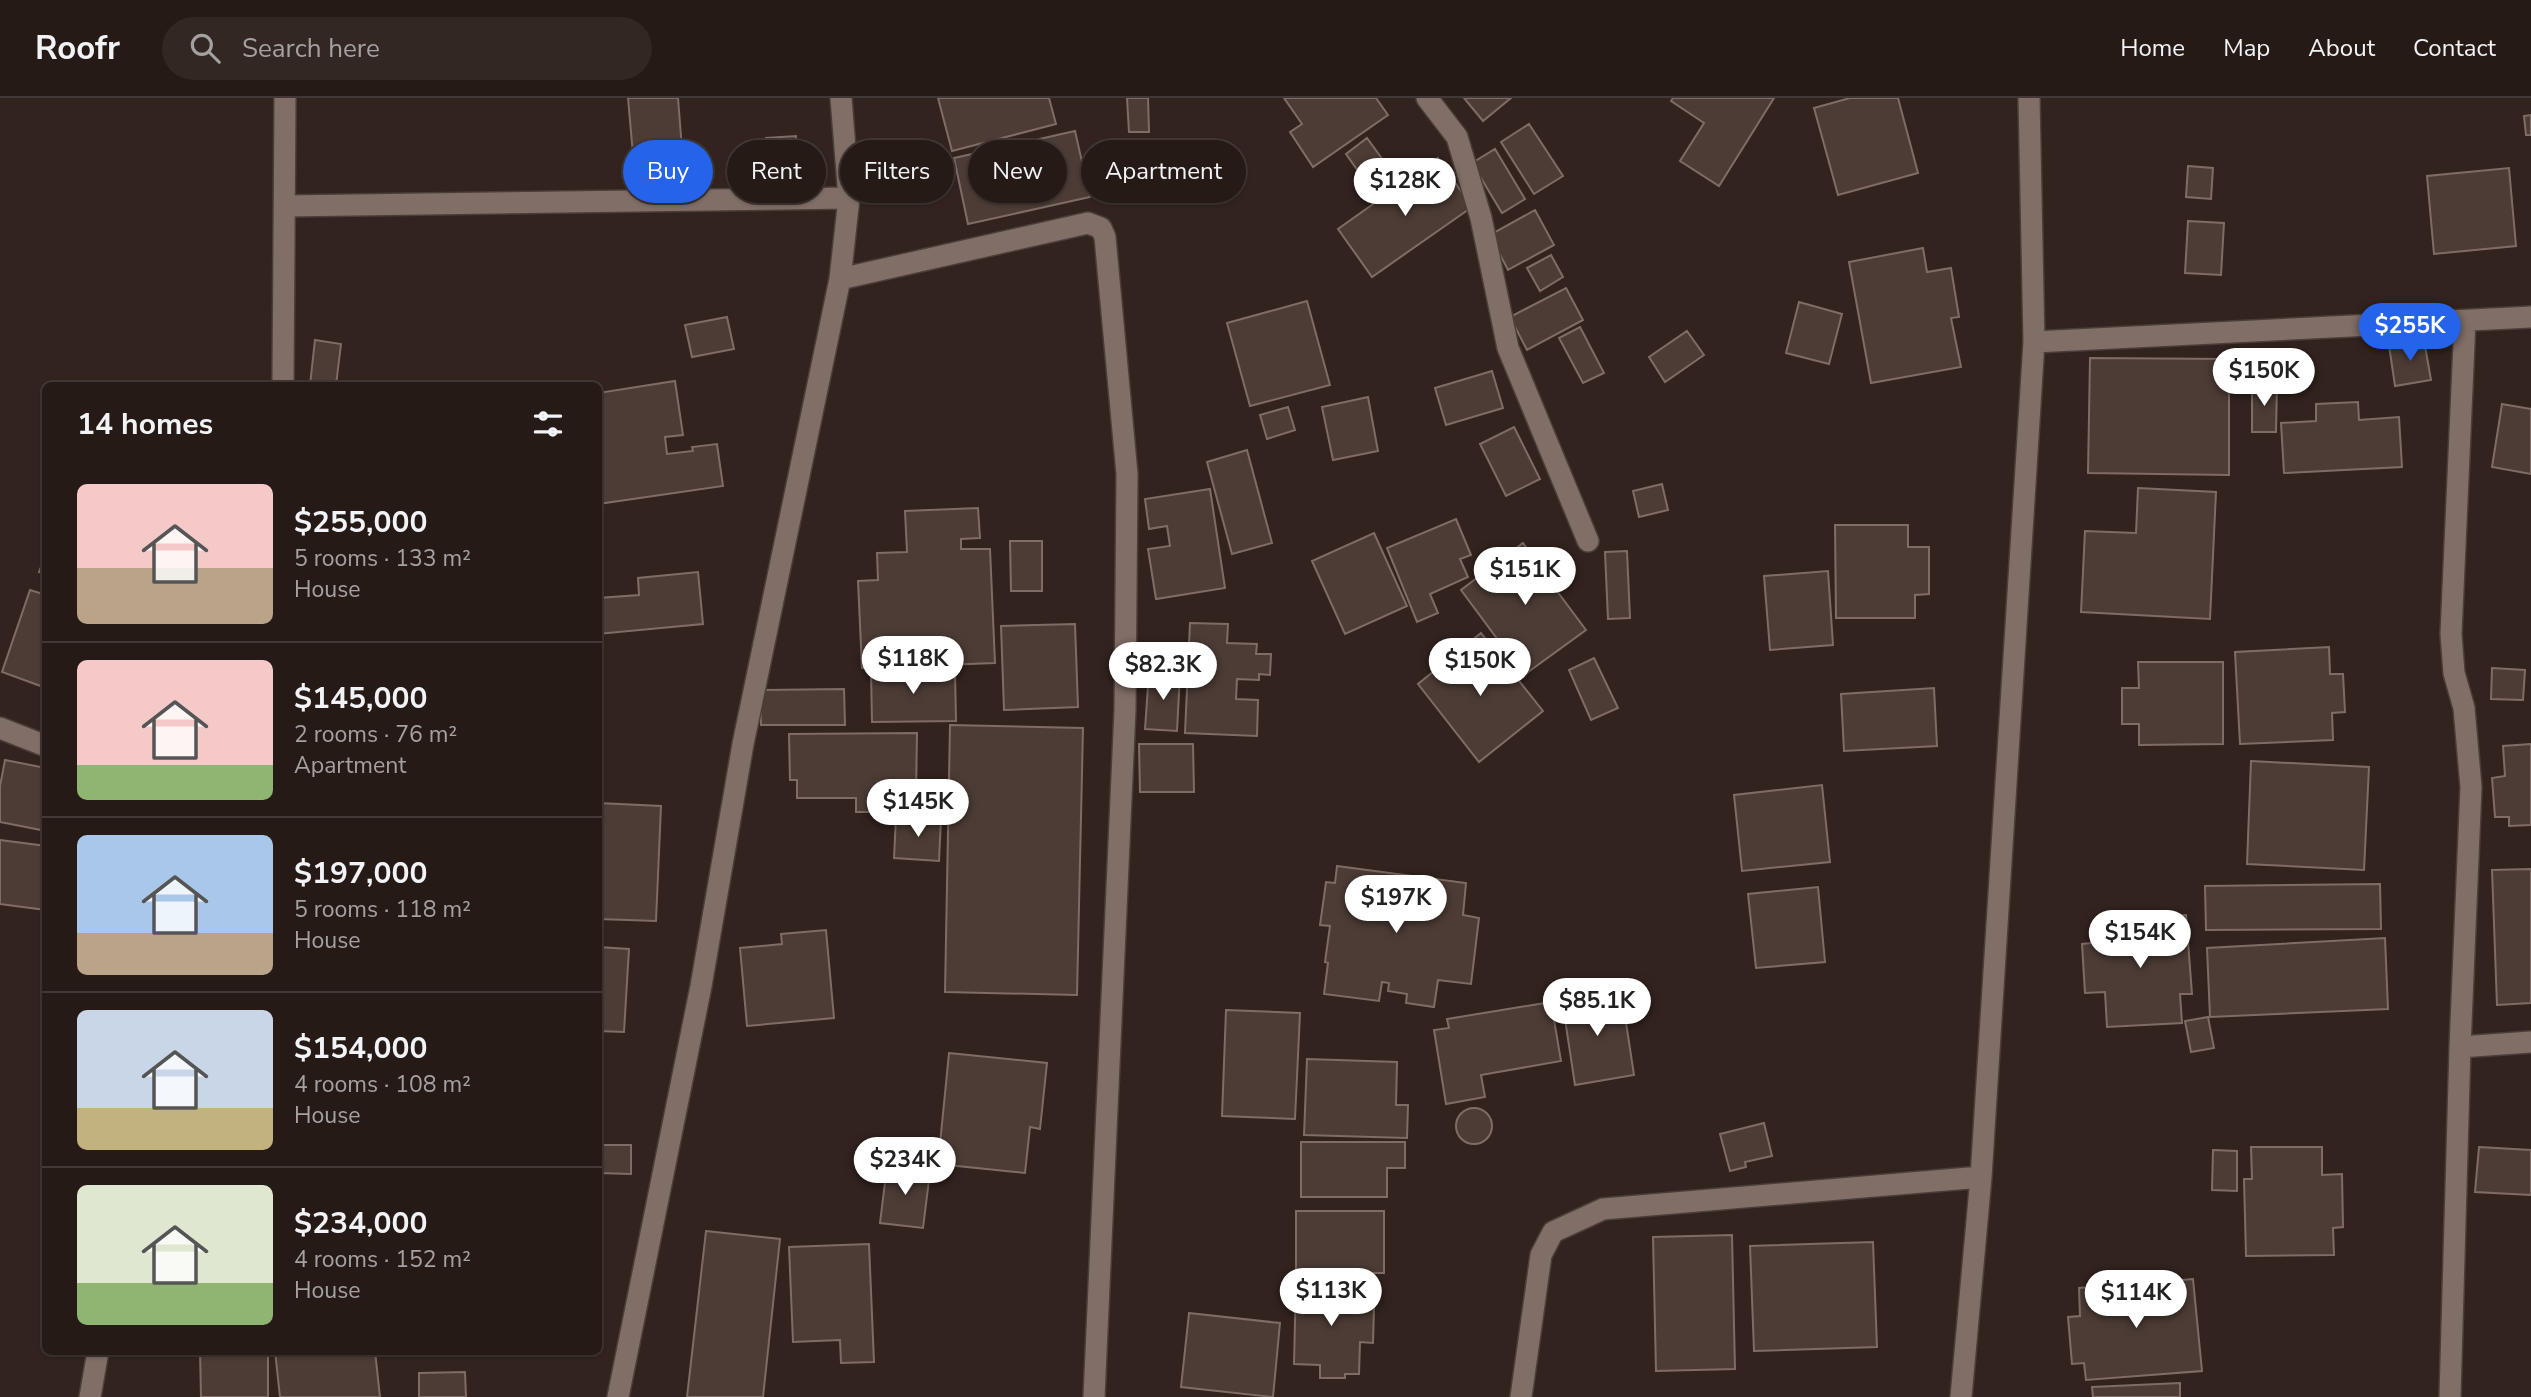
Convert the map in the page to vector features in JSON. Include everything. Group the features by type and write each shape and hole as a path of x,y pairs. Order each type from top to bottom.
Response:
{"street":[{"path":"283,382 285,98"},
{"path":"841,98 844,140"},
{"path":"1427,98 1457,137 1481,218 1508,348 1588,541"},
{"path":"1961,1397 1981,1177 2034,342 2029,98"},
{"path":"285,206 840,198"},
{"path":"618,1397 701,986 743,744 840,279 848,203"},
{"path":"840,279 1088,223 1101,228 1105,237 1127,474 1125,710 1094,1397"},
{"path":"2034,342 2531,317"},
{"path":"2450,1397 2471,787 2464,708 2454,673 2451,634 2465,321"},
{"path":"0,728 42,744"},
{"path":"2460,1047 2531,1042"},
{"path":"1521,1397 1542,1255 1553,1232 1602,1209 1981,1177"},
{"path":"90,1397 97,1355"}],"building":[{"path":"628,98 678,98 681,140 632,140"},
{"path":"938,98 1049,98 1056,124 994,140 968,140 968,147 954,150 954,140 949,140"},
{"path":"1127,98 1148,98 1149,132 1129,132"},
{"path":"1284,98 1376,98 1388,115 1313,167 1290,132 1302,124"},
{"path":"1464,98 1511,98 1483,121"},
{"path":"1673,98 1774,98 1719,186 1680,161 1704,123 1671,101"},
{"path":"1850,98 1898,98 1918,173 1838,195 1814,108"},
{"path":"2531,115 2531,135 2526,135 2524,116"},
{"path":"1529,124 1563,176 1534,194 1501,142"},
{"path":"1075,131 1081,157 1081,199 1067,202 1067,140 1035,140"},
{"path":"796,136 796,140 766,140"},
{"path":"1367,138 1394,175 1372,191 1346,154"},
{"path":"1495,149 1525,199 1502,213 1472,163"},
{"path":"968,155 968,203 1063,203 968,224 954,158"},
{"path":"1438,158 1472,207 1372,277 1338,229"},
{"path":"2188,166 2213,168 2211,199 2186,197"},
{"path":"2509,168 2516,246 2434,254 2427,176"},
{"path":"1535,210 1554,245 1508,270 1490,235"},
{"path":"2188,221 2224,223 2221,275 2185,273"},
{"path":"1923,248 1927,272 1951,268 1959,317 1951,318 1961,367 1871,383 1849,262"},
{"path":"1551,255 1563,277 1540,291 1527,268"},
{"path":"1566,288 1583,320 1527,350 1510,317"},
{"path":"1307,301 1330,385 1250,406 1227,323"},
{"path":"1799,302 1842,314 1829,364 1786,353"},
{"path":"727,317 734,349 692,357 685,325"},
{"path":"1580,327 1604,373 1583,383 1559,338"},
{"path":"1687,331 1704,355 1665,382 1649,357"},
{"path":"315,340 341,344 336,382 310,382"},
{"path":"2424,340 2431,380 2395,386 2389,345"},
{"path":"2090,358 2229,359 2229,475 2088,473"},
{"path":"1492,371 1503,408 1446,425 1435,388"},
{"path":"675,381 683,435 665,437 667,454 693,451 692,447 717,444 723,486 602,503 602,392"},
{"path":"2252,385 2277,385 2276,432 2252,432"},
{"path":"1368,397 1378,451 1333,460 1322,407"},
{"path":"2358,402 2359,420 2399,417 2402,467 2284,473 2281,423 2316,421 2316,404"},
{"path":"2502,404 2531,409 2531,474 2492,467"},
{"path":"1288,407 1295,430 1267,439 1260,415"},
{"path":"1514,427 1540,479 1506,496 1480,444"},
{"path":"1247,450 1272,543 1232,554 1207,462"},
{"path":"1662,484 1668,510 1639,517 1633,491"},
{"path":"2138,488 2216,492 2210,619 2081,612 2085,531 2136,533"},
{"path":"1210,489 1225,588 1156,599 1148,549 1170,546 1167,526 1149,529 1145,499"},
{"path":"978,508 980,538 961,539 961,549 990,549 995,663 862,668 858,581 878,580 877,553 907,552 905,511"},
{"path":"1456,519 1471,555 1460,559 1468,577 1430,594 1438,613 1417,622 1387,548"},
{"path":"1835,525 1908,525 1908,547 1929,547 1929,594 1915,595 1915,618 1836,618"},
{"path":"1374,533 1407,606 1345,634 1312,561"},
{"path":"1010,541 1042,541 1042,591 1011,591"},
{"path":"1523,543 1536,561 1550,551 1569,576 1554,587 1586,630 1524,675 1461,590"},
{"path":"1627,551 1630,618 1608,619 1605,552"},
{"path":"1828,571 1833,645 1770,650 1764,576"},
{"path":"698,572 703,624 602,634 602,598 639,595 638,578"},
{"path":"30,590 42,594 42,687 2,672"},
{"path":"1190,623 1228,624 1227,643 1257,644 1256,654 1271,654 1270,675 1259,674 1259,680 1237,679 1236,699 1258,700 1257,736 1185,733"},
{"path":"1075,624 1078,707 1004,710 1001,626"},
{"path":"1481,633 1543,711 1479,762 1418,684"},
{"path":"2329,647 2330,674 2343,674 2345,712 2332,713 2333,740 2240,744 2235,652"},
{"path":"1594,658 1618,708 1591,720 1569,670"},
{"path":"2138,662 2223,662 2223,744 2139,745 2139,724 2122,724 2122,688 2139,688"},
{"path":"2492,668 2525,670 2523,700 2491,699"},
{"path":"871,671 955,671 956,721 872,722"},
{"path":"1149,672 1180,674 1177,731 1145,729"},
{"path":"1934,688 1937,746 1844,751 1841,694"},
{"path":"844,689 845,725 761,725 760,690"},
{"path":"950,725 1083,728 1077,995 945,992"},
{"path":"917,733 916,795 878,794 879,812 856,812 856,798 797,798 797,780 790,780 789,734"},
{"path":"1139,744 1193,744 1194,792 1140,792"},
{"path":"2531,744 2531,825 2509,826 2509,817 2495,817 2492,778 2505,776 2503,746"},
{"path":"5,760 42,767 42,830 0,822 0,786"},
{"path":"2251,761 2369,767 2364,870 2247,864"},
{"path":"1822,785 1830,862 1742,871 1734,795"},
{"path":"602,803 661,806 656,921 602,919"},
{"path":"896,817 941,819 939,861 894,858"},
{"path":"0,840 42,845 42,909 0,904"},
{"path":"1337,866 1466,883 1463,915 1479,918 1471,984 1438,980 1434,1007 1406,1003 1407,994 1388,991 1389,983 1382,982 1379,1001 1324,994 1330,926 1320,925 1326,882 1335,883"},
{"path":"2531,869 2531,1003 2497,1005 2492,870"},
{"path":"2380,884 2381,929 2206,930 2205,886"},
{"path":"1818,887 1825,962 1756,968 1748,894"},
{"path":"2186,915 2192,994 2180,994 2182,1023 2107,1027 2105,992 2085,993 2082,944 2101,942 2100,921"},
{"path":"826,930 834,1018 747,1026 740,948 782,944 781,934"},
{"path":"2385,938 2388,1009 2210,1017 2207,948"},
{"path":"602,947 629,949 624,1032 602,1031"},
{"path":"1585,989 1587,1002 1622,996 1634,1075 1575,1085 1561,993"},
{"path":"1551,1002 1561,1061 1481,1075 1485,1097 1446,1104 1434,1030 1449,1028 1447,1019"},
{"path":"1226,1010 1300,1013 1295,1119 1222,1116"},
{"path":"2208,1017 2214,1048 2191,1052 2185,1021"},
{"path":"949,1053 1047,1063 1040,1129 1030,1127 1025,1173 938,1164"},
{"path":"1307,1059 1397,1062 1396,1105 1408,1105 1407,1138 1304,1135"},
{"path":"1474,1108 1486,1114 1492,1126 1486,1138 1474,1144 1462,1138 1456,1126 1462,1114"},
{"path":"1764,1123 1772,1156 1745,1162 1746,1167 1730,1171 1720,1134"},
{"path":"1301,1142 1405,1142 1405,1168 1387,1168 1387,1197 1301,1197"},
{"path":"602,1145 631,1145 631,1174 602,1173"},
{"path":"2251,1147 2322,1147 2322,1175 2342,1174 2343,1227 2333,1228 2334,1255 2246,1256 2244,1179 2252,1179"},
{"path":"2479,1147 2531,1150 2531,1195 2475,1192"},
{"path":"2213,1150 2237,1151 2237,1191 2212,1190"},
{"path":"887,1166 930,1172 923,1228 880,1223"},
{"path":"1296,1211 1384,1211 1384,1273 1296,1273"},
{"path":"706,1231 780,1239 763,1397 687,1397"},
{"path":"1732,1235 1735,1369 1656,1371 1653,1237"},
{"path":"1873,1242 1877,1347 1754,1351 1750,1246"},
{"path":"869,1244 874,1362 841,1363 840,1340 793,1342 789,1247"},
{"path":"1296,1278 1314,1279 1313,1288 1362,1289 1361,1307 1374,1307 1373,1343 1360,1342 1359,1374 1345,1374 1345,1378 1320,1378 1320,1365 1294,1364"},
{"path":"2193,1279 2202,1371 2086,1380 2084,1363 2072,1364 2068,1317 2080,1316 2079,1288"},
{"path":"1189,1313 1280,1323 1273,1397 1181,1387"},
{"path":"200,1355 268,1355 268,1397 201,1397"},
{"path":"275,1355 375,1355 380,1397 280,1397"},
{"path":"465,1372 466,1397 419,1397 419,1373"},
{"path":"2180,1383 2180,1397 2093,1397 2092,1387"}]}
